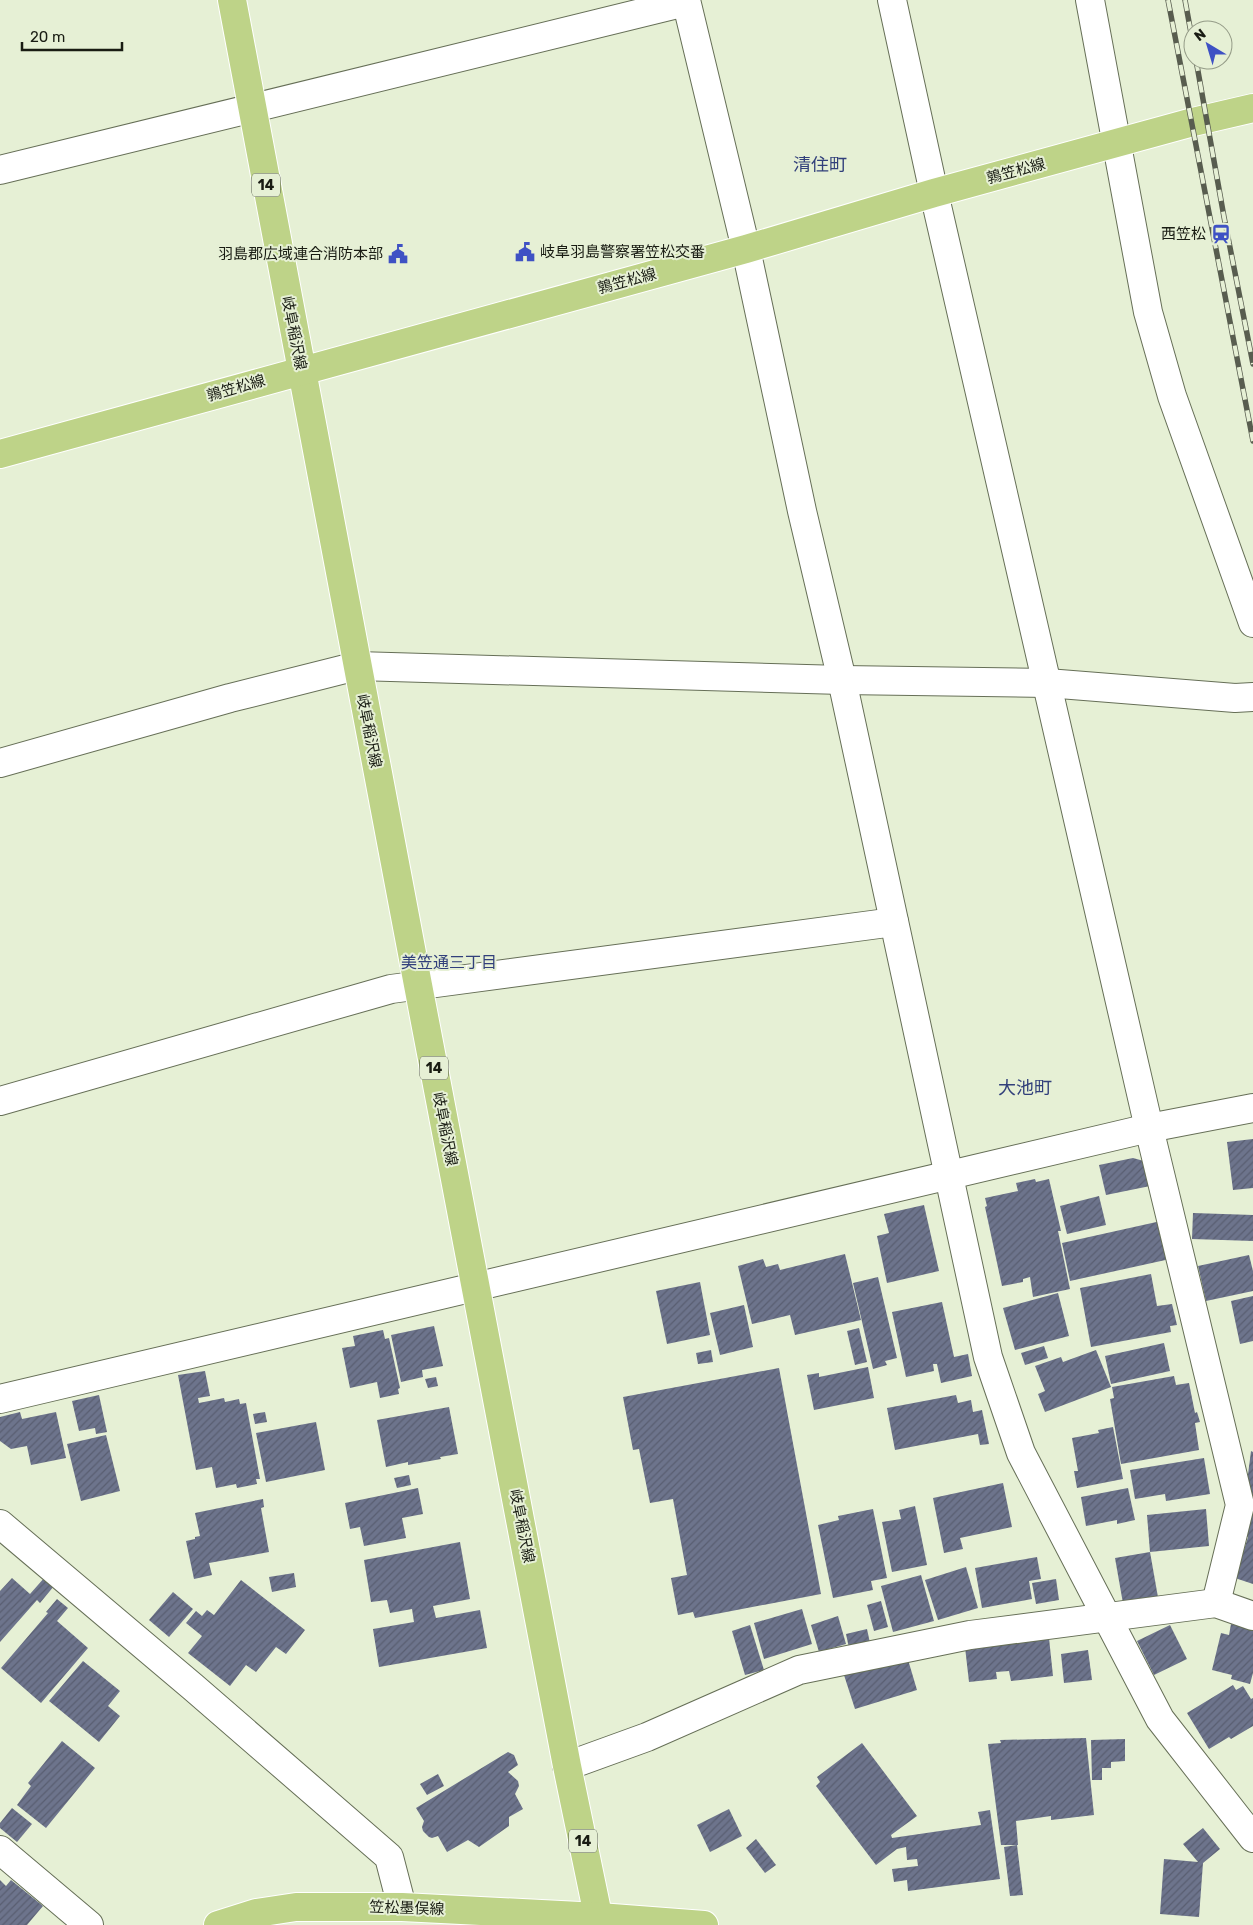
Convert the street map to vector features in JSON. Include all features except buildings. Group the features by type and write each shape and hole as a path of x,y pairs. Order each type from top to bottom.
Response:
{"main road":[{"name":"岐阜稲沢線","path":"232,0 300,370 567,1766 599,1921"},
{"name":"鶉笠松線","path":"0,454 300,370 746,249 934,193 1253,108"},
{"name":"笠松墨俣線","path":"218,1925 256,1913 296,1907 402,1907 599,1921"},
{"path":"599,1921 704,1925"}],"street":[{"path":"892,0 934,193 1149,1128 1240,1505 1216,1603"},
{"path":"1090,0 1115,144 1148,312 1172,396 1253,623"},
{"path":"0,170 686,1 746,249 802,511 842,680 988,1357 1021,1453 1160,1719 1253,1838"},
{"path":"0,763 230,698 357,666 842,680 1047,683 1235,698 1253,697"},
{"path":"0,1101 391,989 894,922"},
{"path":"0,1399 1149,1128 1253,1108"},
{"path":"0,1524 193,1687 389,1857 402,1907"},
{"path":"567,1766 647,1737 800,1670 970,1635 1216,1603 1253,1616"},
{"path":"0,1850 89,1925"}],"railway":[{"path":"1168,0 1253,441"},
{"path":"1185,0 1189,20"},
{"path":"1198,70 1253,364"}],"place":[{"name":"西笠松","path":"1221,234"},
{"name":"岐阜羽島警察署笠松交番","path":"525,252"},
{"name":"羽島郡広域連合消防本部","path":"398,254"}],"district":[{"name":"清住町","path":"820,165"},
{"name":"美笠通三丁目","path":"449,962"},
{"name":"大池町","path":"1025,1088"}]}
